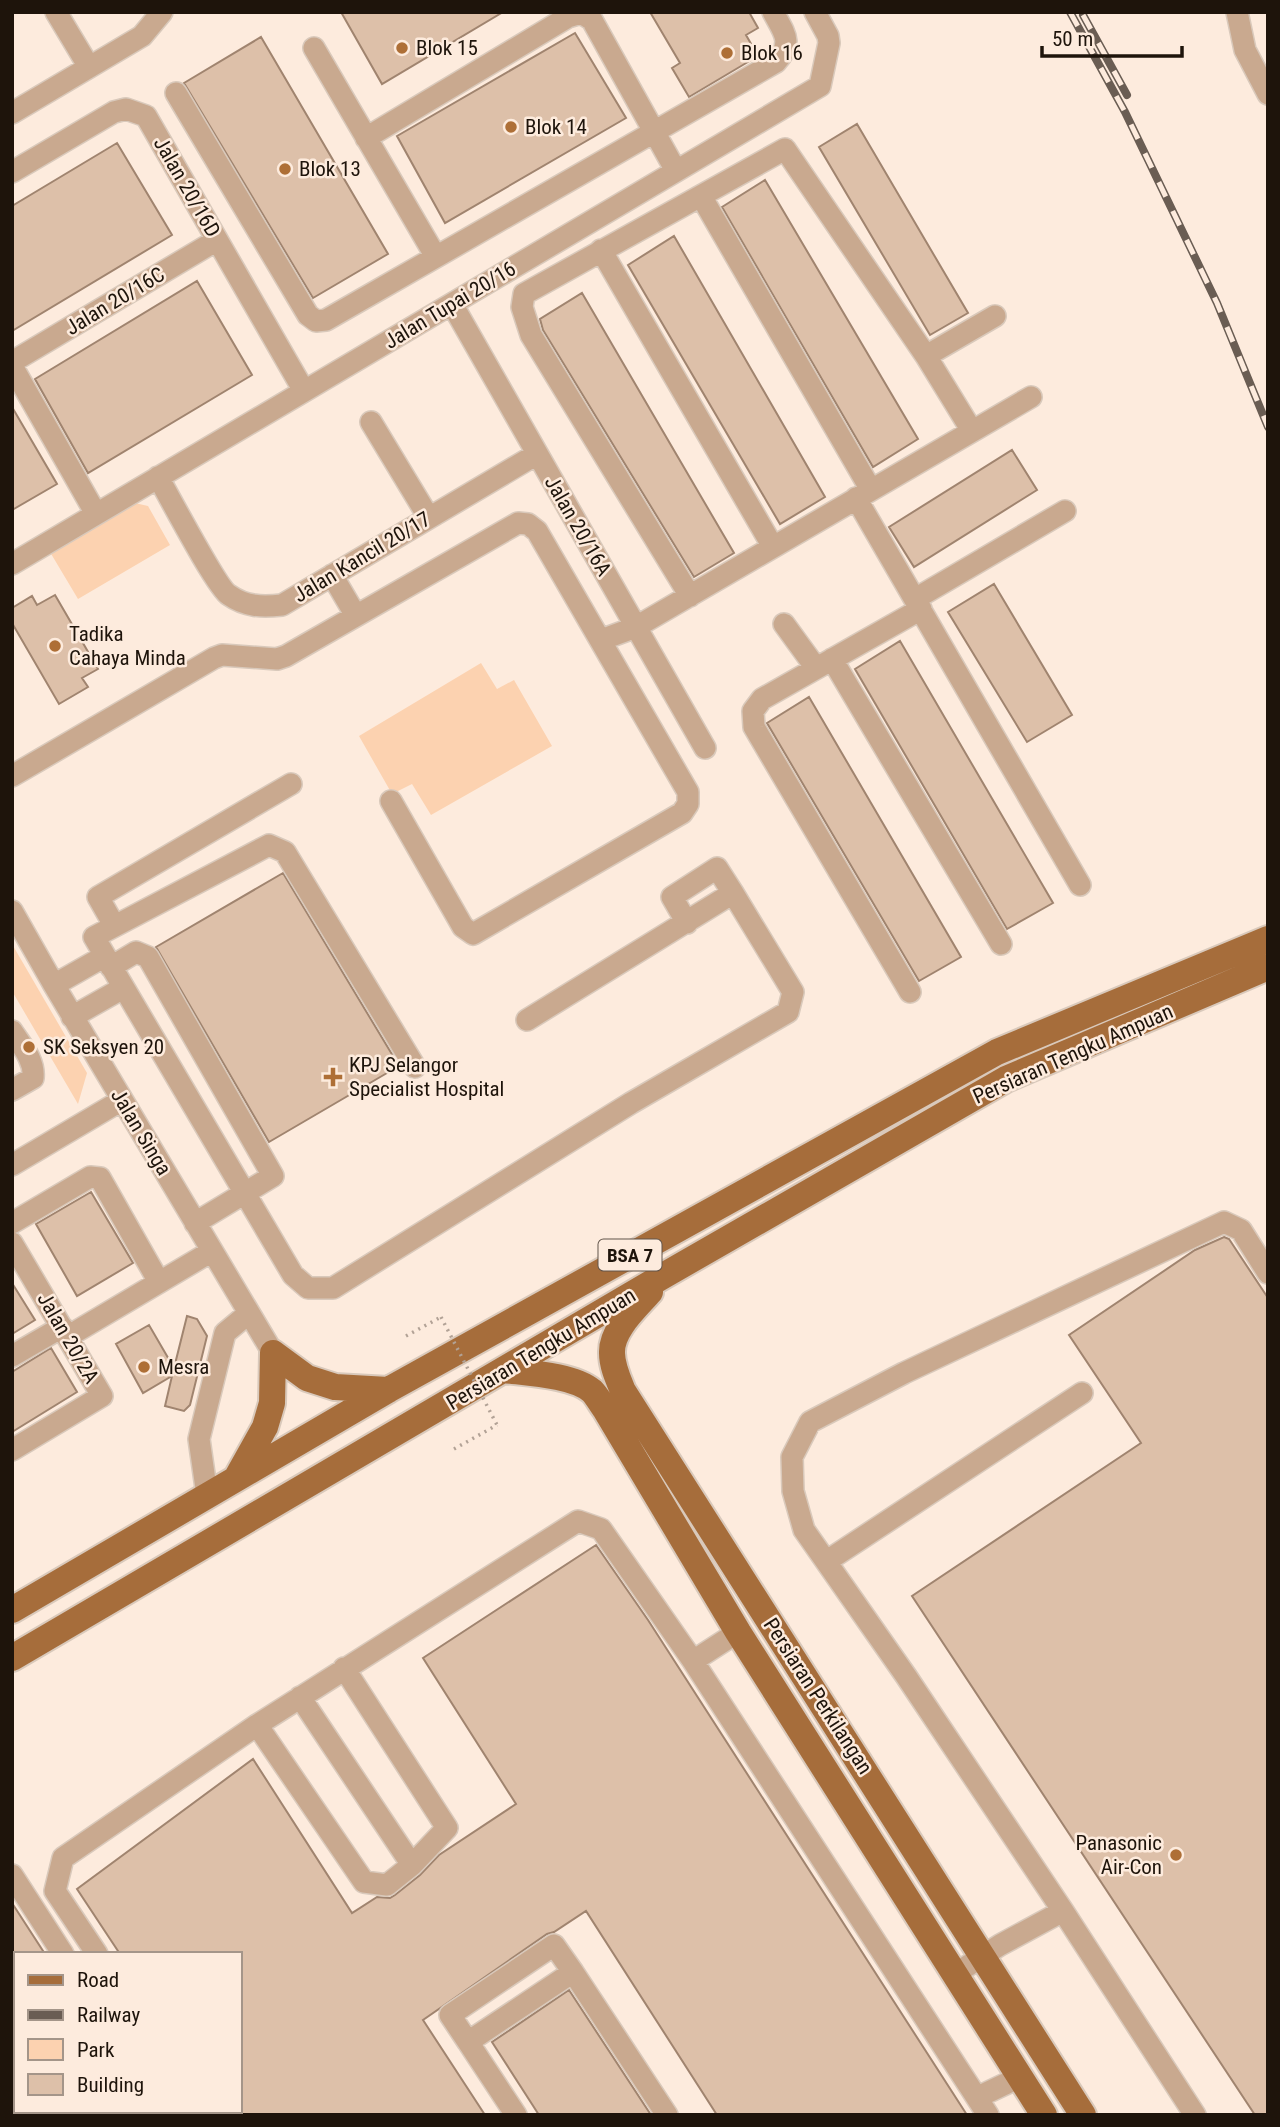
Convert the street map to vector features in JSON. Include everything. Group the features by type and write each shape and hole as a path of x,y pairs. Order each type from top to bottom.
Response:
{"main road":[{"name":"Persiaran Tengku Ampuan","path":"12,1610 388,1390 997,1052 1268,939"},
{"name":"Persiaran Tengku Ampuan","path":"12,1658 663,1276 1006,1079 1268,967"},
{"name":"Persiaran Perkilangan","path":"663,1276 620,1328 611,1351 614,1369 623,1391 1083,2115"},
{"path":"273,1353 307,1378 335,1387 388,1390"},
{"path":"236,1478 265,1427 272,1403 273,1353"},
{"path":"504,1370 576,1383 591,1391 605,1409 738,1632 1044,2115"}],"street":[{"path":"56,12 89,67"},
{"path":"12,113 142,36 162,12"},
{"path":"176,93 308,315 316,321 326,320 776,62 785,52 787,38 773,12"},
{"name":"Jalan Tupai 20/16","path":"12,564 820,86 829,43 815,12"},
{"path":"1237,12 1245,50 1268,94"},
{"path":"366,138 568,18 581,13 592,20 676,171"},
{"path":"314,48 436,257"},
{"name":"Jalan 20/16D","path":"12,172 114,112 126,108 146,116 304,391"},
{"path":"766,118 926,356 971,431"},
{"path":"690,596 531,335 522,307 524,294 785,149"},
{"path":"701,196 864,494 918,604 1080,885"},
{"name":"Jalan 20/16C","path":"12,364 218,240"},
{"path":"601,250 773,547"},
{"name":"Jalan 20/16A","path":"452,304 705,748"},
{"path":"926,356 995,317"},
{"path":"12,364 96,514"},
{"path":"601,640 636,627 1031,397"},
{"path":"371,422 429,518"},
{"name":"Jalan Kancil 20/17","path":"158,477 226,594 248,605 264,607 282,605 537,454"},
{"path":"910,992 754,727 753,710 762,699 1065,511"},
{"path":"12,776 214,658 222,655 277,659 286,656 518,523 528,524 537,531 688,792 688,804 681,813 473,934 463,927 391,801"},
{"path":"332,575 356,616"},
{"path":"784,624 824,663 1001,944"},
{"path":"114,925 98,897 291,784"},
{"path":"415,1067 285,852 269,845 94,937 293,1275 308,1288 333,1288 631,1103 788,1012 793,992 717,868 672,897 687,923"},
{"path":"527,1020 733,893"},
{"name":"Jalan Singa","path":"12,911 72,1017 273,1353"},
{"path":"54,985 108,961 136,952 148,957 273,1177 195,1223"},
{"path":"72,1017 123,988"},
{"path":"12,1031 33,1064 34,1071 33,1078 12,1090"},
{"path":"12,1165 122,1100"},
{"path":"12,1223 90,1177 100,1178 159,1282"},
{"path":"1195,2115 1063,1911 804,1530 793,1491 792,1457 810,1422 904,1373 1224,1222 1241,1230 1268,1273"},
{"name":"Jalan 20/2A","path":"12,1450 103,1396 14,1249"},
{"path":"12,1356 64,1332 212,1251"},
{"path":"207,1495 199,1439 225,1333 249,1313"},
{"path":"827,1561 1082,1393"},
{"path":"96,1952 55,1891 63,1858 344,1668 578,1521 601,1529 693,1661 983,2106 1020,2077"},
{"path":"693,1661 738,1632"},
{"path":"257,1725 365,1882 387,1885 412,1865 447,1828 344,1668"},
{"path":"300,1697 412,1865"},
{"path":"12,1875 63,1952"},
{"path":"955,1974 1063,1911"},
{"path":"516,2115 450,2015 554,1945 667,2115"},
{"path":"468,2042 573,1972"}],"path":[{"path":"406,1336 441,1317 498,1425 454,1448"}],"green space":[{"path":"126,501 148,506 170,545 78,599 47,547"},
{"path":"481,663 497,689 514,680 552,746 431,815 412,784 392,794 359,736"},
{"path":"12,944 87,1073 78,1104 12,991"}],"building":[{"name":"Blok 15","path":"341,12 503,12 382,84"},
{"name":"Blok 16","path":"650,12 749,12 758,28 746,35 758,56 689,97 672,68 680,63"},
{"name":"Blok 14","path":"575,33 626,118 445,223 397,136"},
{"name":"Blok 13","path":"261,37 388,254 313,298 184,83"},
{"path":"857,124 968,313 930,335 819,147"},
{"path":"117,143 172,235 12,331 12,206"},
{"path":"765,180 918,439 873,467 722,207"},
{"path":"674,236 825,497 780,524 628,265"},
{"path":"197,281 252,375 88,473 35,379"},
{"path":"582,293 734,553 694,577 543,330 540,319"},
{"path":"12,407 57,484 12,510"},
{"path":"1012,450 1037,490 914,567 889,527"},
{"path":"994,584 1072,715 1027,742 948,612"},
{"name":"Tadika Cahaya Minda","path":"55,595 98,669 82,678 88,687 59,704 12,623 12,608 32,596 37,605"},
{"path":"900,641 1053,903 1007,929 855,669"},
{"path":"809,697 961,957 919,981 767,723"},
{"path":"283,873 399,1066 269,1142 156,947"},
{"path":"91,1192 133,1263 77,1296 36,1224"},
{"name":"Panasonic Air-Con","path":"1224,1237 1229,1239 1268,1298 1268,2115 1255,2115 912,1596 1141,1443 1069,1335 1195,1250"},
{"path":"12,1283 35,1320 12,1334"},
{"path":"187,1316 197,1319 207,1336 190,1405 184,1411 165,1406 172,1376 143,1393 116,1344 149,1325 174,1368"},
{"path":"51,1348 77,1392 12,1432 12,1372"},
{"path":"596,1545 648,1620 967,2115 717,2115 586,1911 547,1934 423,2020 485,2115 240,2115 242,1952 119,1952 77,1889 253,1759 352,1913 377,1897 390,1898 395,1895 439,1855 516,1804 423,1658"},
{"path":"12,1903 44,1952 12,1954"},
{"path":"569,1990 651,2115 539,2115 492,2042"}],"railway":[{"path":"1070,12 1125,112 1217,303 1268,427"},
{"path":"1083,15 1127,95"}],"place":[{"name":"Blok 15","path":"402,48"},
{"name":"Blok 16","path":"727,53"},
{"name":"Blok 14","path":"511,127"},
{"name":"Blok 13","path":"285,169"},
{"name":"Tadika Cahaya Minda","path":"55,646"},
{"name":"SK Seksyen 20","path":"29,1047"},
{"name":"KPJ Selangor Specialist Hospital","path":"333,1077"},
{"name":"Mesra","path":"144,1367"},
{"name":"Panasonic Air-Con","path":"1176,1855"}]}
